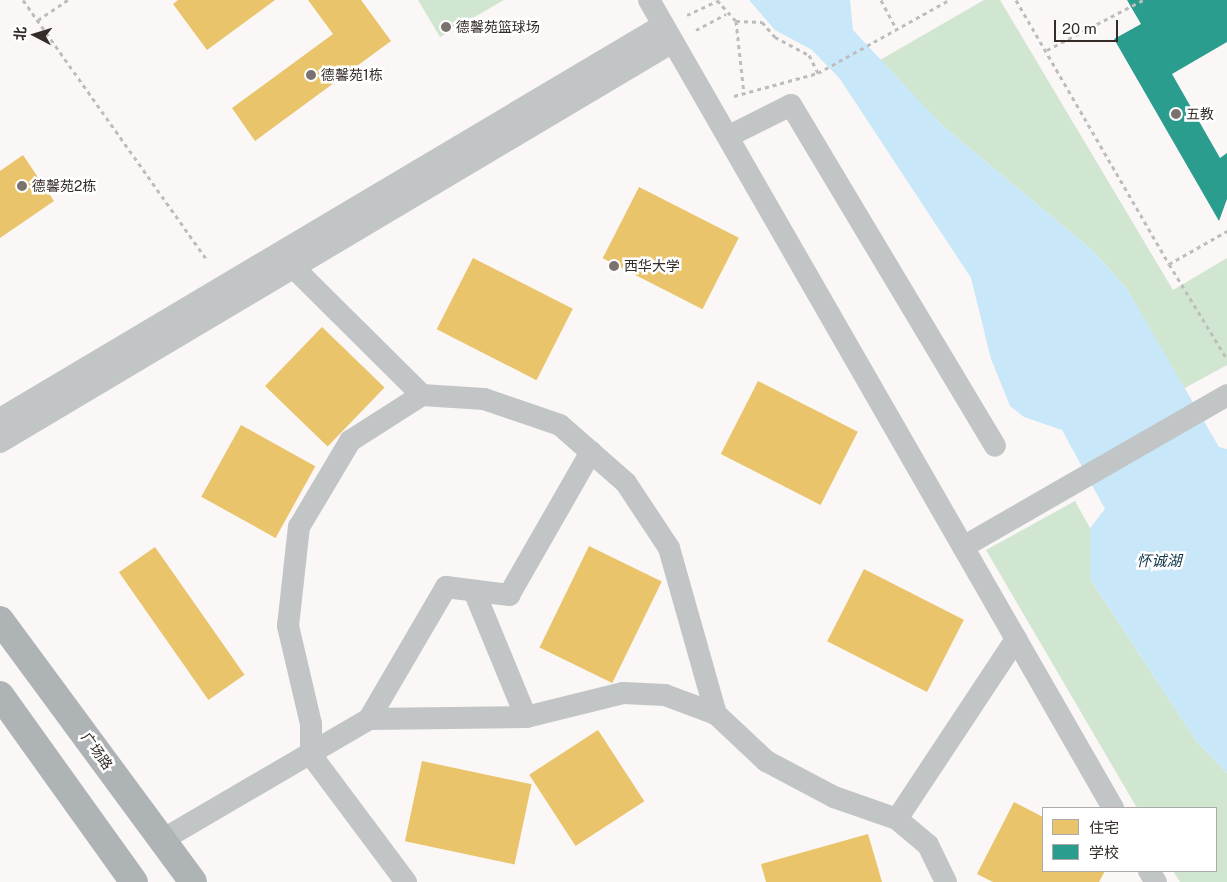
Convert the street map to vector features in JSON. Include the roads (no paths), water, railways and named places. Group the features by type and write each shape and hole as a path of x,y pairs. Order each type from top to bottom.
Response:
{"main road":[{"name":"广场路","path":"0,620 193,882"},
{"path":"0,695 126,879"}],"street":[{"path":"649,0 729,136 1112,807"},
{"path":"0,442 668,34"},
{"path":"0,419 668,34"},
{"path":"729,136 791,105 995,446"},
{"path":"291,265 422,395"},
{"path":"406,882 311,755 311,724 288,626 299,527 350,442 422,395 484,399 550,421 591,452 626,483 669,548 716,714"},
{"path":"963,547 1224,397"},
{"path":"162,840 311,755 369,719 446,587 509,595 591,452"},
{"path":"474,591 526,717"},
{"path":"897,819 1016,639"},
{"path":"369,719 526,717 624,693 665,695 716,714 766,760 834,797 897,819 928,845 946,882"}],"water":[{"name":"怀诚湖","path":"749,0 850,0 853,30 943,126 1092,250 1127,289 1219,447 1227,449 1227,773 1197,742 1090,579 1090,528 1105,509 1062,430 1024,417 1010,406 991,359 971,278 840,79 812,50 775,30"}],"place":[{"name":"德馨苑篮球场","path":"446,27"},
{"name":"德馨苑1栋","path":"311,75"},
{"name":"五教","path":"1176,114"},
{"name":"德馨苑2栋","path":"22,186"},
{"name":"西华大学","path":"614,266"}]}
